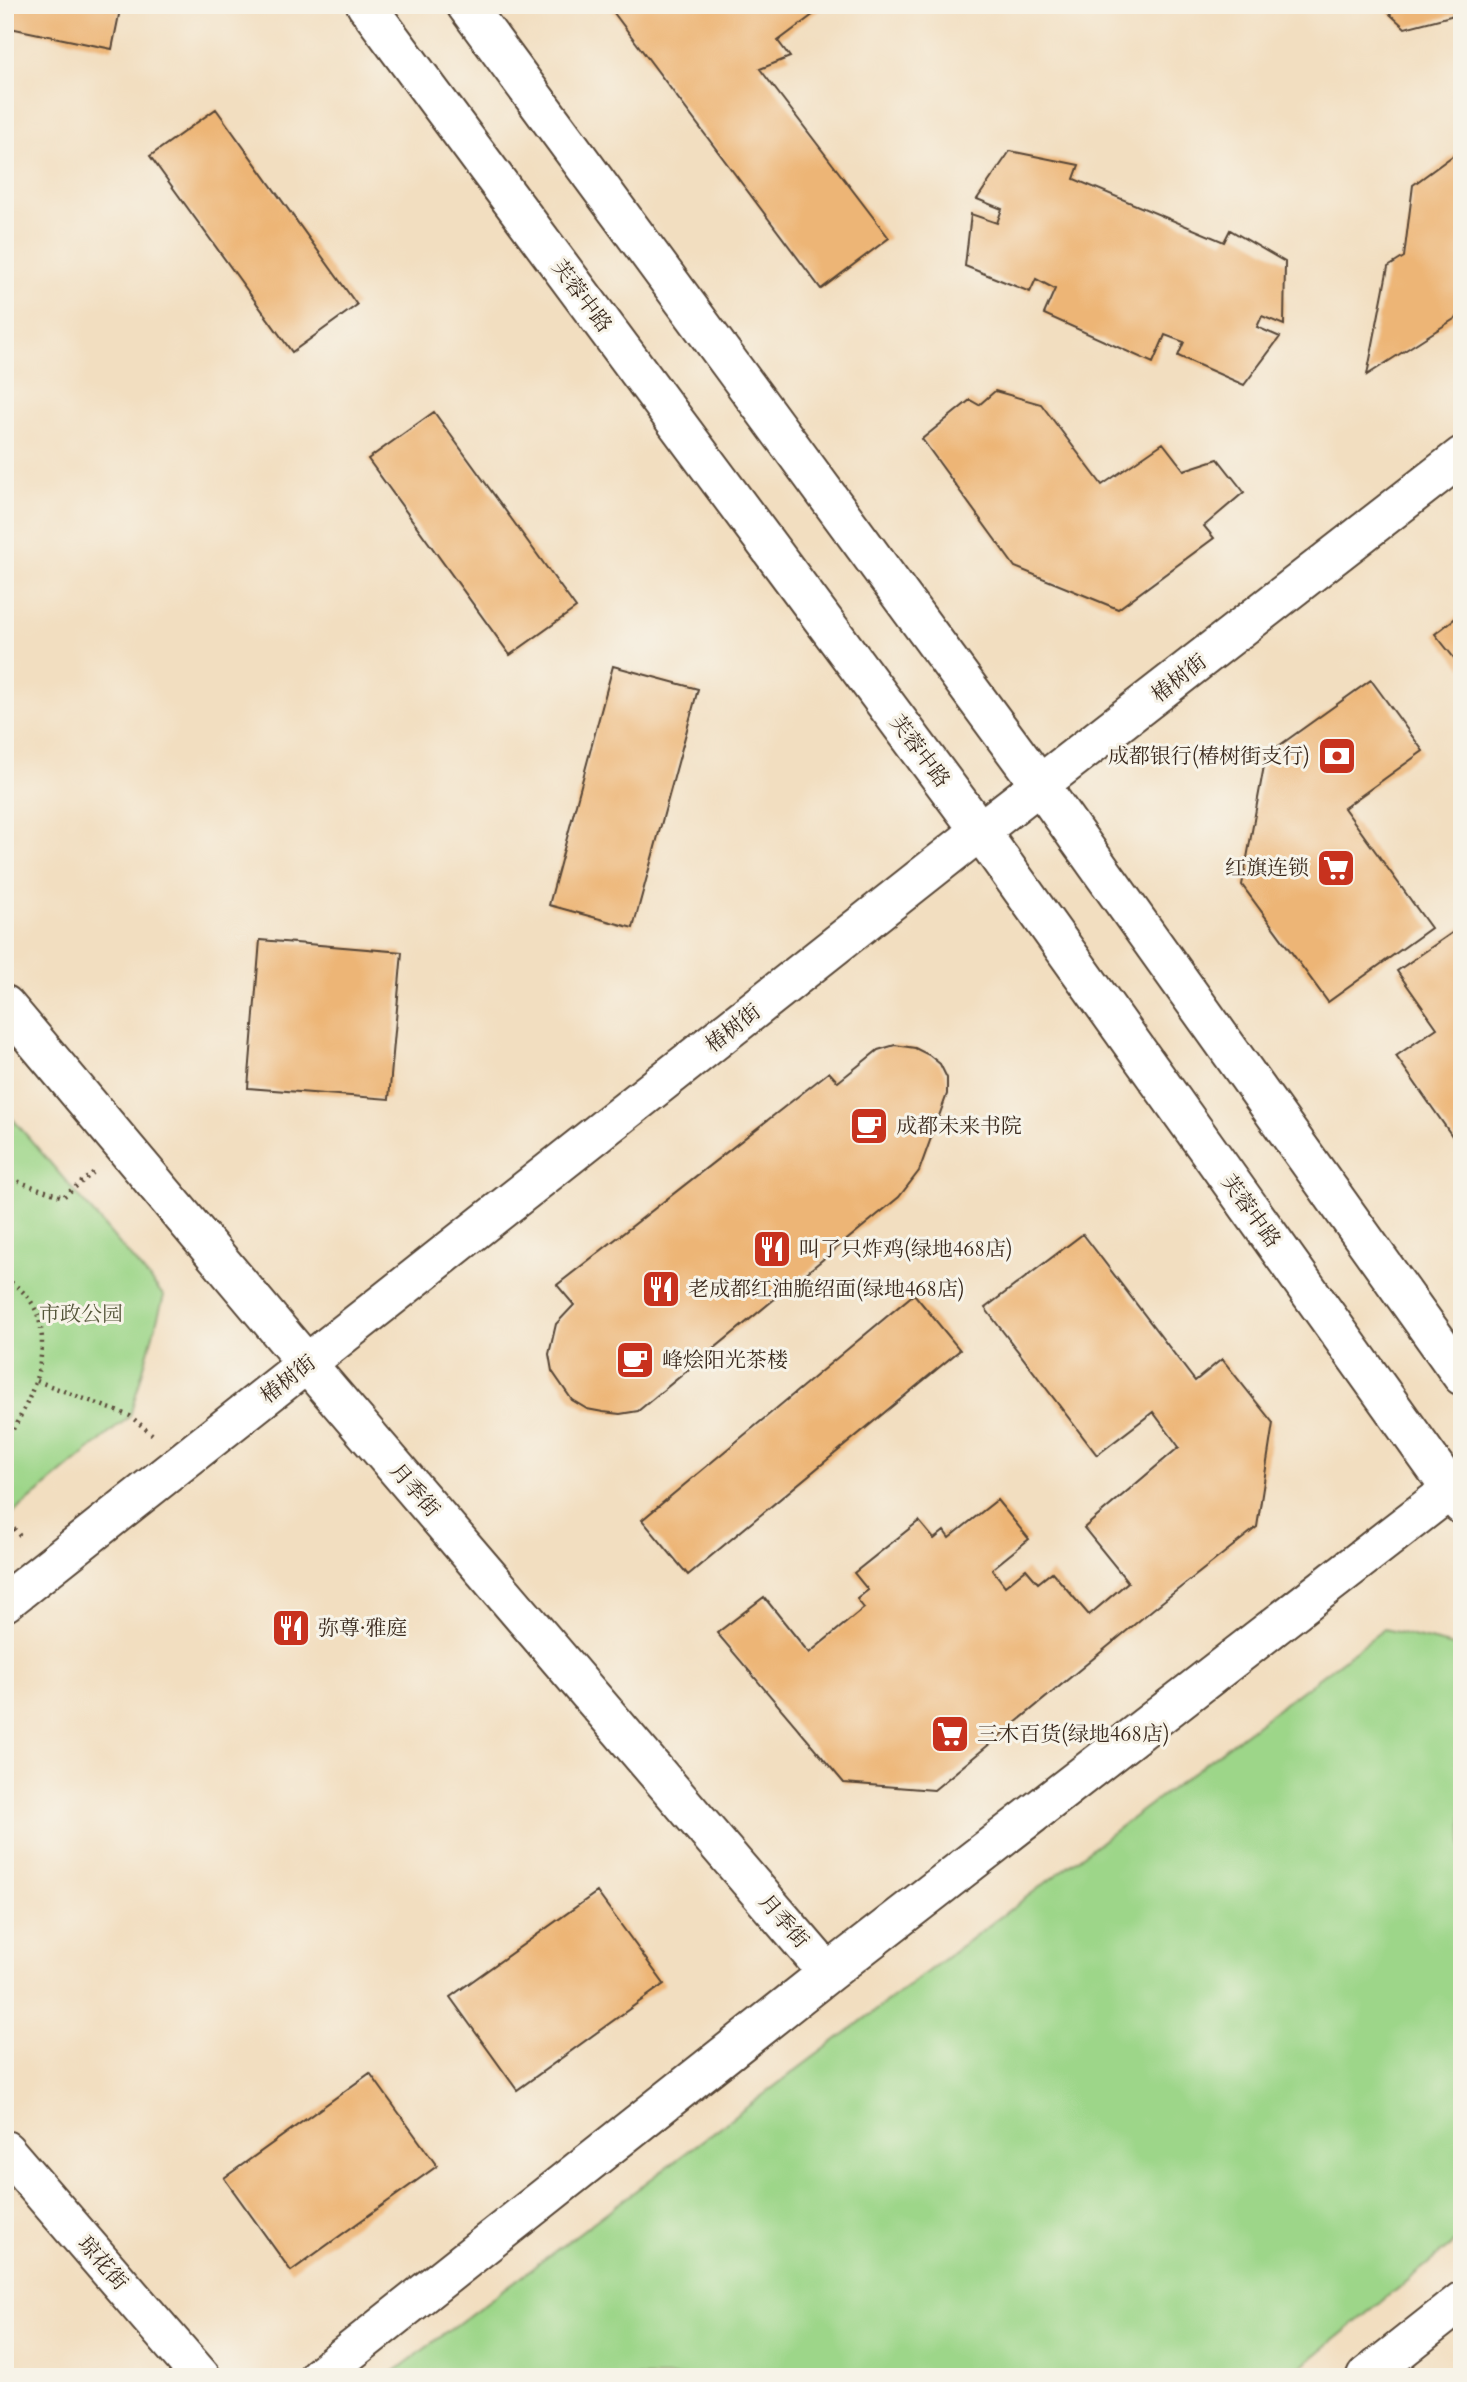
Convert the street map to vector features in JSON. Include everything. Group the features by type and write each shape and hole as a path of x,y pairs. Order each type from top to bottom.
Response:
{"street":[{"name":"芙蓉中路","path":"366,5 980,831 1458,1492"},
{"path":"466,5 1040,785 1462,1376"},
{"name":"椿树街","path":"5,1602 980,831 1462,456"},
{"name":"月季街","path":"5,1005 307,1364 828,1973"},
{"path":"318,2377 828,1973 1458,1492"},
{"name":"琼花街","path":"5,2150 201,2377"},
{"path":"1366,2377 1462,2301"}],"path":[{"path":"5,1177 63,1197 124,1147"},
{"path":"5,1279 32,1301 43,1333 37,1381 18,1423 5,1441"},
{"path":"37,1381 130,1416 184,1461"}],"green space":[{"name":"市政公园","path":"5,1110 164,1296 130,1416 5,1520"},
{"path":"1384,1629 1462,1648 1462,2236 1288,2377 387,2377"}],"building":[{"path":"5,5 121,5 112,49 5,27"},
{"path":"608,5 826,5 778,41 790,57 760,69 889,238 821,289"},
{"path":"1380,5 1461,5 1462,13 1405,28"},
{"path":"216,109 357,305 292,352 150,156"},
{"path":"1462,149 1462,314 1367,375 1388,267 1404,257 1413,185"},
{"path":"1010,151 1079,165 1074,179 1224,242 1230,230 1285,262 1284,325 1262,316 1257,327 1280,337 1244,385 1178,356 1184,342 1165,335 1153,363 1044,314 1055,289 1036,279 1030,292 965,266 971,214 997,223 1002,209 977,199"},
{"path":"995,391 1041,404 1102,485 1163,443 1184,470 1218,459 1244,492 1204,526 1214,538 1118,609 1015,567 922,439 970,400 979,405"},
{"path":"434,412 576,608 510,655 368,459"},
{"path":"1462,613 1462,668 1435,634"},
{"path":"613,666 698,689 633,928 549,905"},
{"path":"1371,680 1423,751 1344,808 1431,928 1328,1002 1242,885 1266,755"},
{"path":"1462,926 1462,1150 1396,1056 1437,1028 1397,971"},
{"path":"260,940 402,952 389,1099 248,1088"},
{"path":"895,1045 915,1048 929,1055 940,1064 947,1078 947,1094 919,1171 899,1197 638,1411 620,1414 603,1412 587,1409 572,1400 552,1371 549,1354 556,1324 574,1305 557,1285 829,1072 838,1082 878,1050"},
{"path":"1083,1234 1195,1381 1222,1359 1273,1423 1257,1527 934,1790 844,1783 717,1633 764,1597 809,1653 864,1608 857,1599 868,1590 854,1573 919,1521 934,1539 944,1531 949,1538 997,1500 1029,1539 992,1569 1005,1586 1026,1569 1038,1583 1052,1572 1089,1615 1128,1582 1084,1528 1179,1447 1153,1412 1097,1455 985,1308"},
{"path":"914,1294 960,1350 688,1575 642,1520"},
{"path":"597,1892 664,1984 517,2090 450,1997"},
{"path":"370,2073 437,2166 291,2271 224,2178"}],"place":[{"name":"成都银行(椿树街支行)","path":"1337,756"},
{"name":"红旗连锁","path":"1336,868"},
{"name":"成都未来书院","path":"869,1126"},
{"name":"叫了只炸鸡(绿地468店)","path":"772,1249"},
{"name":"老成都红油脆绍面(绿地468店)","path":"661,1289"},
{"name":"峰烩阳光茶楼","path":"635,1360"},
{"name":"弥尊·雅庭","path":"291,1628"},
{"name":"三木百货(绿地468店)","path":"950,1734"}]}
